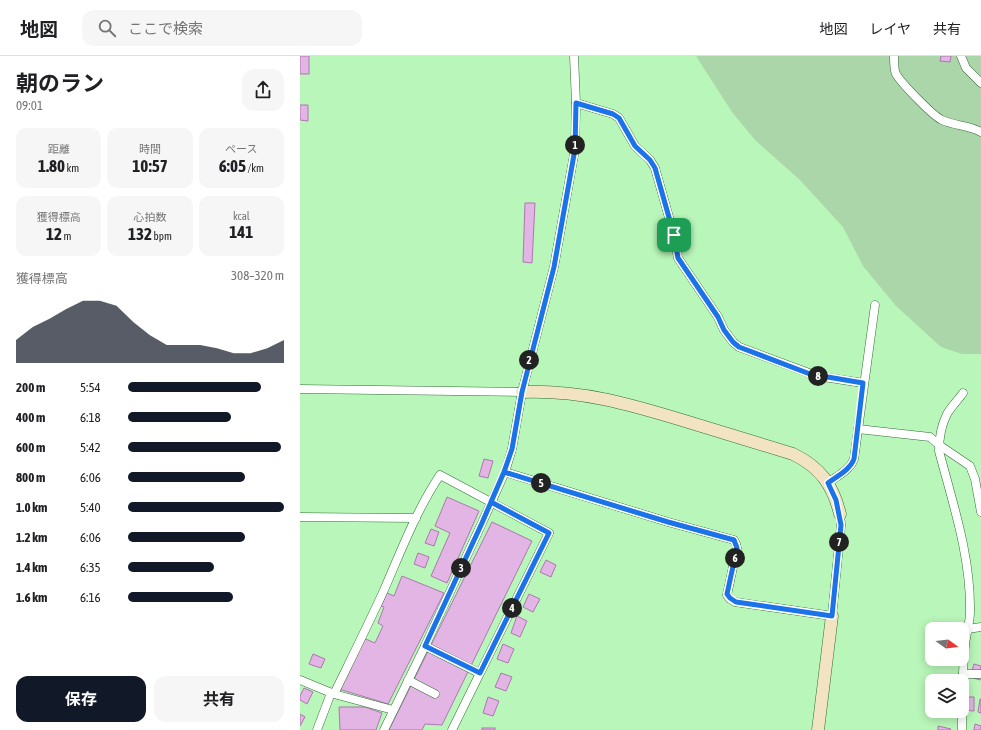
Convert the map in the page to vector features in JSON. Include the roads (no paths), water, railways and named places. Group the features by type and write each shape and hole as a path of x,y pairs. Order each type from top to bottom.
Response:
{"street":[{"path":"384,730 425,646 491,502 512,449 522,392 554,267 575,149 576,103 574,56"},
{"path":"894,56 895,73 906,87 932,112 942,120 974,127 981,132"},
{"path":"961,56 966,68 981,83"},
{"path":"576,103 613,114 619,118 635,146 650,160 655,168 674,235 678,258 733,342 739,347 810,374 863,383"},
{"path":"828,483 852,464 875,305"},
{"path":"300,388 576,394 602,398 642,408 793,454 805,460 814,467 828,483 836,500 841,525 832,616 818,730"},
{"path":"963,393 947,414 943,426 939,451 966,556 970,612 969,622"},
{"path":"858,429 930,437 970,466 975,479 981,512"},
{"path":"504,472 668,522 734,540 737,548 727,594 730,598 736,602 832,616"},
{"path":"318,730 333,694 374,612 424,501 440,475 549,533 452,730"},
{"path":"300,517 416,518"},
{"path":"969,629 981,627"},
{"path":"425,646 480,673"},
{"path":"963,674 964,666"},
{"path":"969,674 981,674"},
{"path":"300,680 333,694 393,710"},
{"path":"408,680 435,694"},
{"path":"962,718 962,730"}]}
